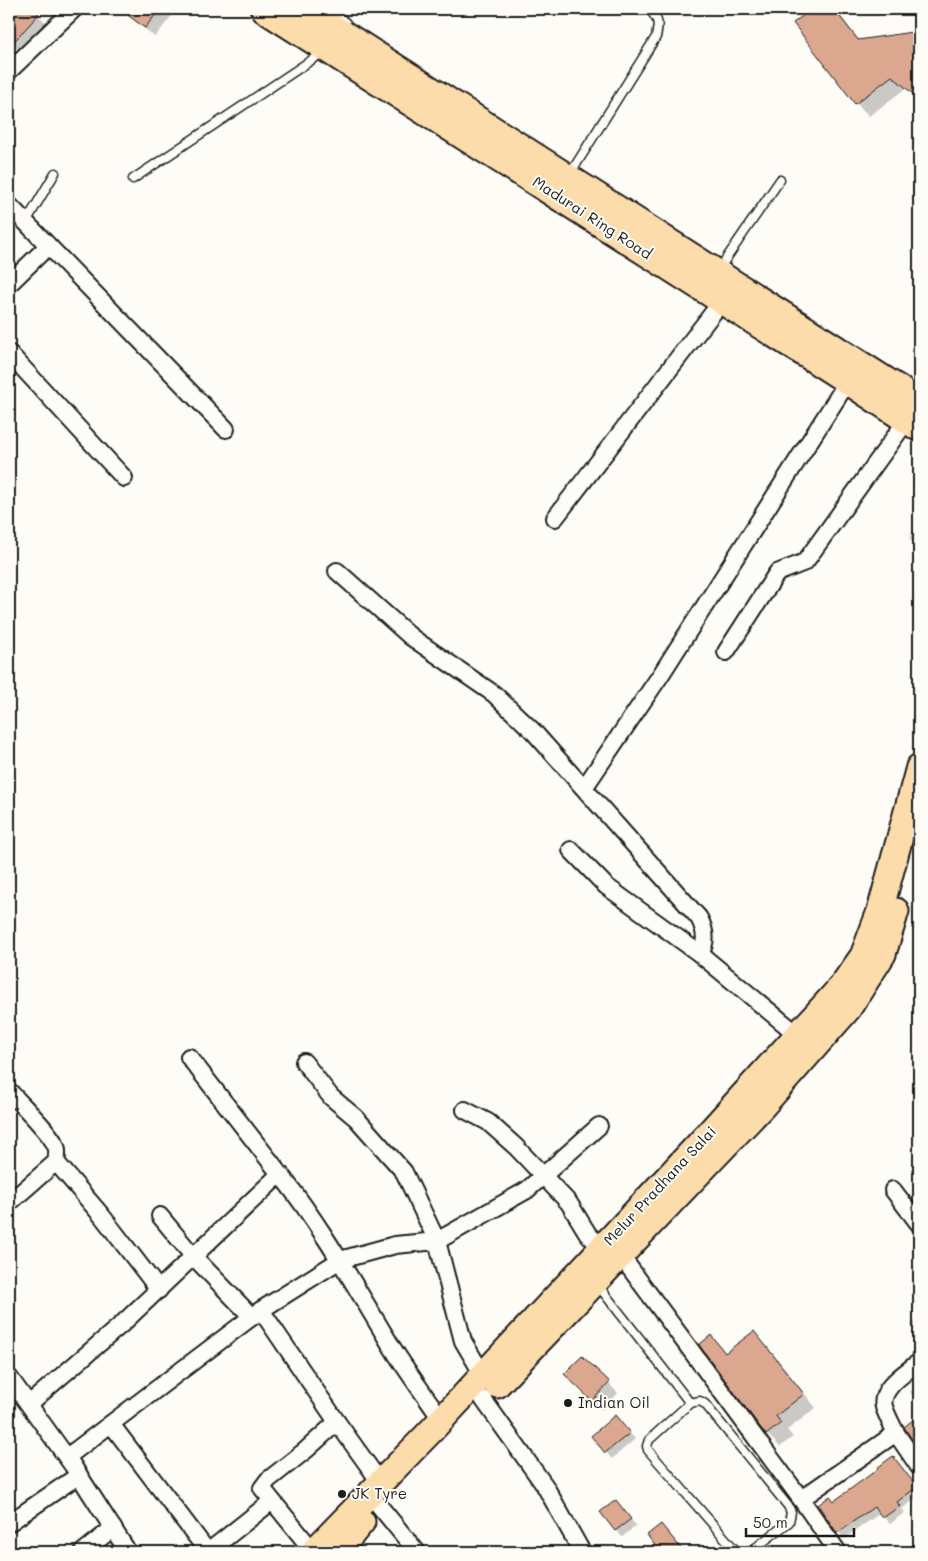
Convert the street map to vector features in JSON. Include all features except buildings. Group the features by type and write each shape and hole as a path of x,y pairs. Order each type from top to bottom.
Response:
{"highway":[{"name":"Madurai Ring Road","path":"264,9 354,53 567,177 716,272 915,417"},
{"name":"Madurai Ring Road","path":"304,9 354,53 722,301 848,381 915,417"}],"main road":[{"name":"Melur Pradhana Salai","path":"378,1493 484,1399 596,1282 612,1252 841,987 863,956 880,911 919,767"},
{"name":"Melur Pradhana Salai","path":"321,1552 378,1493 483,1375 761,1108 848,1009 883,954 919,832"}],"street":[{"path":"9,71 74,9"},
{"path":"9,205 226,429"},
{"path":"9,284 48,246"},
{"path":"555,518 722,301"},
{"path":"9,353 124,478"},
{"path":"584,788 660,676 848,381"},
{"path":"726,652 777,573 805,562 915,417"},
{"path":"337,571 411,637 494,694 533,730 699,918 703,925 705,944 700,954"},
{"path":"571,850 606,886 700,954 798,1035"},
{"path":"189,1057 301,1201 340,1260 391,1346 442,1419"},
{"path":"304,1062 331,1097 356,1118 404,1172 436,1241 462,1341 483,1375"},
{"path":"9,1091 51,1138 57,1148 56,1162 102,1216 159,1290"},
{"path":"465,1110 488,1122 516,1147 542,1177 569,1203 588,1234 612,1252 802,1498 838,1552"},
{"path":"67,1456 256,1314 340,1260 395,1245 436,1241 527,1190 599,1126"},
{"path":"9,1203 56,1162"},
{"path":"29,1404 122,1324 280,1174"},
{"path":"893,1190 919,1224"},
{"path":"160,1216 193,1256 256,1314 337,1422 378,1493 417,1552"},
{"path":"919,1362 893,1384 886,1394 884,1406 896,1433 919,1467"},
{"path":"9,1377 67,1456 128,1552"},
{"path":"484,1399 546,1486 582,1552"},
{"path":"321,1552 262,1488 268,1480 337,1422"},
{"path":"111,1424 208,1552 272,1501"},
{"path":"802,1498 896,1433"},
{"path":"9,1523 79,1475"},
{"path":"83,1552 113,1528"}],"lane":[{"path":"133,179 318,52 354,53 346,23 332,9"},
{"path":"567,177 656,37 659,24 649,9"},
{"path":"26,222 55,173"},
{"path":"716,272 780,180"},
{"path":"596,1282 690,1403"},
{"path":"738,1552 648,1450 649,1440 690,1403 700,1401 705,1404 791,1512 789,1522 750,1552"}],"place":[{"name":"Indian Oil","path":"568,1403"},
{"name":"JK Tyre","path":"342,1494"}]}
